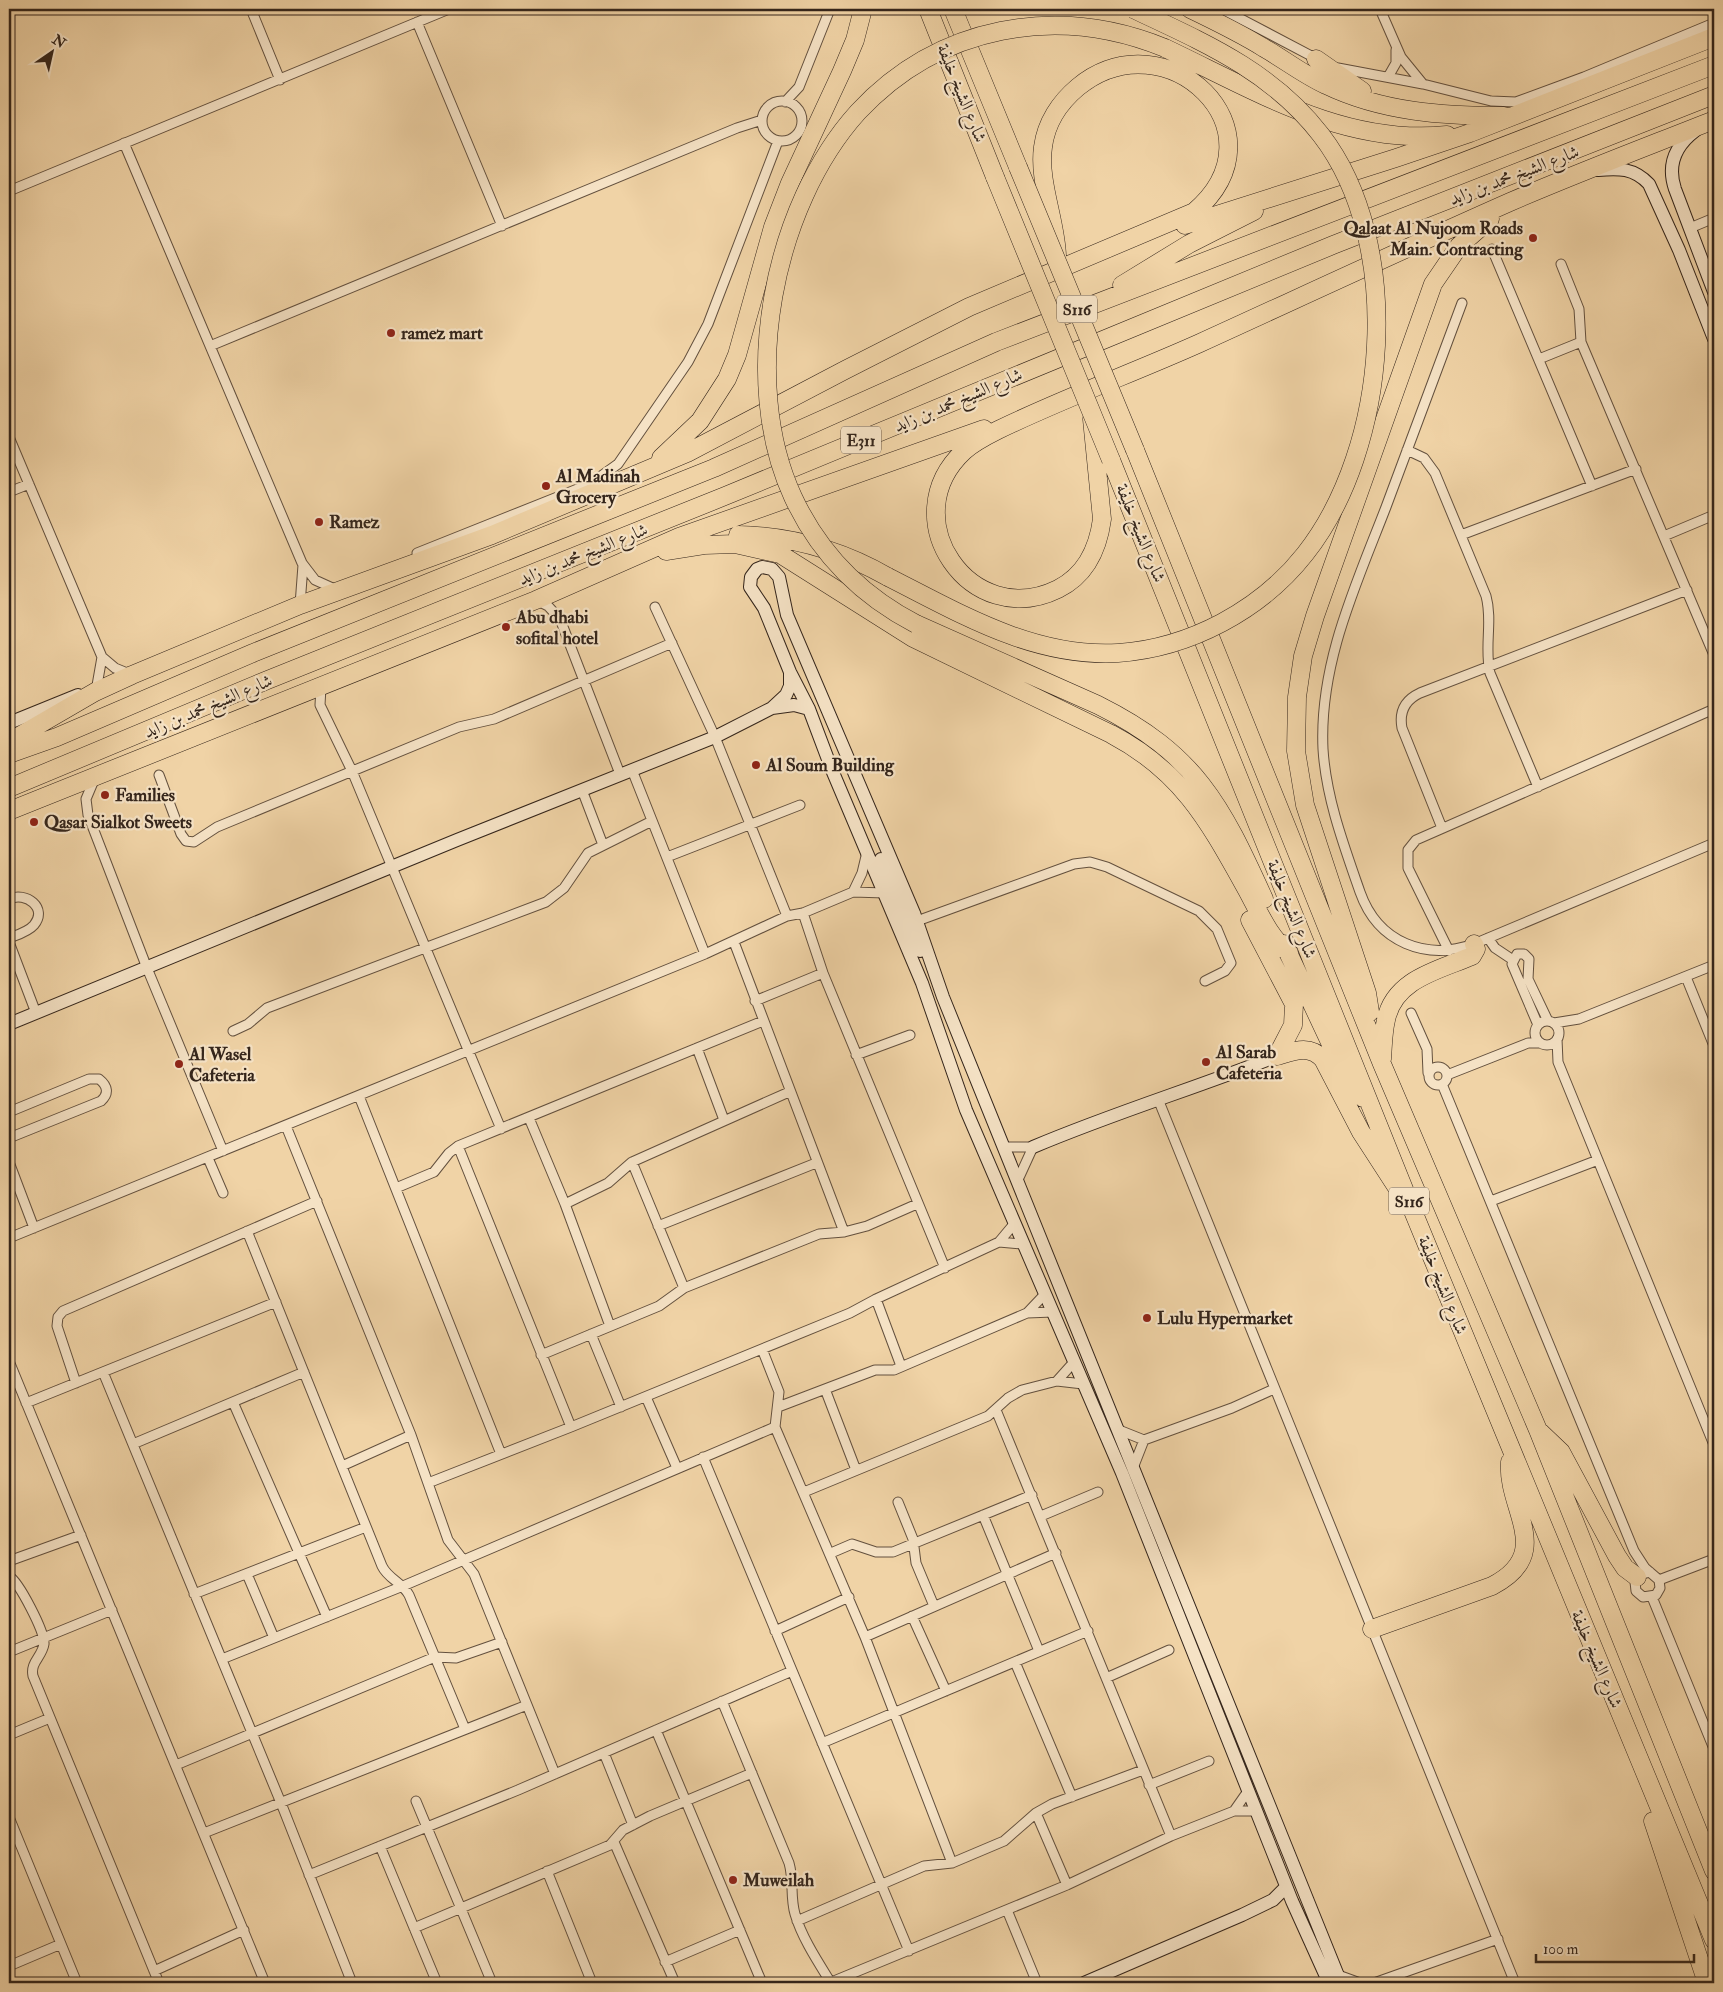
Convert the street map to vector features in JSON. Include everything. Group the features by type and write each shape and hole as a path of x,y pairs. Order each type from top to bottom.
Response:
{"highway":[{"path":"643,471 684,439 700,422 727,379 737,356 777,218 790,183 855,40 863,9"},
{"name":"شارع الشيخ خليفة","path":"928,9 1090,409 1104,462 1371,1104 1408,1199 1714,1940"},
{"name":"شارع الشيخ خليفة","path":"953,9 1135,450 1382,1064 1538,1430 1714,1872"},
{"path":"644,552 706,538 732,535 786,539 822,547 864,564 976,622 1028,642 1064,650 1100,653 1152,648 1201,632 1234,616 1266,594 1306,552 1336,502 1357,449 1366,412 1376,337 1372,260 1364,222 1351,185 1322,136 1297,107 1269,82 1222,51 1133,9"},
{"path":"1190,9 1240,34 1326,86 1388,106 1445,115 1517,116"},
{"path":"1371,1104 1357,1091 1346,1075 1226,819 1200,781 1182,762 1156,740 1121,717 916,624 876,600 836,564 802,515 780,462 769,402 769,332 780,267 801,204 832,147 858,113 888,84 905,72 947,48 1000,30 1063,25 1126,34 1165,48 1288,107 1338,125 1390,135 1417,136 1470,132"},
{"path":"1104,252 1517,116 1678,45 1714,37"},
{"path":"1316,59 1351,85 1388,106"},
{"path":"9,742 95,692 132,675 300,605 492,535 709,443 845,370 969,307 1104,252 1194,212 1216,189 1228,158 1226,126 1211,96 1196,83 1179,73 1160,67 1141,64 1121,66 1102,72 1085,82 1063,102 1048,128 1043,147 1042,167 1054,225 1057,262"},
{"name":"شارع الشيخ محمد بن زايد","path":"9,754 56,737 254,653 714,468 996,342 1714,65"},
{"name":"شارع الشيخ محمد بن زايد","path":"9,788 256,685 725,496 1333,245 1714,95"},
{"path":"1104,462 1100,535 1087,564 1077,577 1064,586 1035,597 1004,597 975,586 953,566 939,540 935,511 938,494 948,471 964,451 977,441 1026,417 1139,370 1512,201 1710,122"},
{"path":"1093,304 1189,244 1314,184"},
{"path":"1369,1030 1370,1012 1367,994 1310,822 1301,787 1295,732 1300,676 1314,616 1434,284 1459,246 1512,201"},
{"path":"627,562 644,552 688,534 980,431 1026,417"},
{"path":"9,811 321,687 627,562 665,551 720,544 750,546 780,554 913,638 1071,715 1136,749 1160,766 1181,786 1208,823 1275,939 1289,953"},
{"path":"1071,715 1089,731 1155,775 1188,809 1207,838 1292,997 1294,1025 1277,1056"},
{"path":"1382,1064 1386,1020 1398,994 1412,981 1474,954 1481,941"},
{"path":"1277,1056 1308,1050 1323,1059 1369,1146 1386,1173 1408,1199"},
{"path":"1538,1430 1549,1438 1561,1452 1616,1556 1625,1568 1643,1575"},
{"path":"1372,1629 1492,1586 1517,1566 1522,1555 1526,1532 1510,1476 1512,1452"},
{"path":"1595,1654 1596,1677 1653,1820 1707,1983"}],"street":[{"path":"251,9 280,80"},
{"path":"9,191 449,9"},
{"path":"784,102 796,108 800,116 801,125 795,136 787,140 778,141 766,134 762,120 769,106 784,102 799,87 830,9"},
{"path":"1222,9 1316,59 1353,72 1423,84 1506,103 1531,98 1584,77 1678,45 1714,23"},
{"path":"1380,9 1396,47 1408,67 1423,84"},
{"path":"417,22 502,226"},
{"path":"1388,77 1396,63 1396,47"},
{"path":"210,346 737,128 762,120"},
{"path":"1710,122 1682,142 1675,154 1671,167 1672,181 1714,293"},
{"path":"364,581 392,563 590,484 608,473 632,446 688,362 708,324 778,141"},
{"path":"124,143 302,563 315,580 338,591"},
{"path":"1583,172 1621,169 1643,178 1653,192 1679,250 1714,339"},
{"path":"1690,228 1714,218"},
{"path":"1679,250 1684,248 1689,250 1705,283 1714,293"},
{"path":"1492,249 1592,486"},
{"path":"1561,264 1579,309 1581,342 1714,655"},
{"path":"1462,303 1344,618 1333,654 1324,711 1325,767 1332,804 1359,888 1369,912 1387,932 1404,942 1423,949 1449,951 1481,941 1714,843"},
{"path":"1539,359 1581,342"},
{"path":"9,437 102,657 116,668 132,675"},
{"path":"1407,450 1424,458 1432,467 1488,604 1488,667 1538,787"},
{"path":"1461,535 1636,469"},
{"path":"9,492 29,484"},
{"path":"1664,536 1714,515"},
{"path":"300,605 302,563"},
{"path":"762,567 772,569 779,577 783,606 800,651 917,921 932,964 1018,1182 1119,1430 1333,1981 1286,1887 1122,1473 966,1110 922,983 868,851 832,770 809,709 790,672 764,608 750,587 750,577 762,567"},
{"path":"1442,828 1402,728 1404,707 1414,696 1687,590"},
{"path":"536,600 548,606 557,614 584,682 626,772 652,821 706,954"},
{"path":"655,607 715,737 748,824 787,916"},
{"path":"158,775 181,834 190,842 198,840 216,827 459,727 494,719 672,644"},
{"path":"9,724 73,697 95,692 102,657"},
{"path":"772,708 788,690 790,672"},
{"path":"321,687 320,705 352,771 501,1129"},
{"path":"9,1024 715,737 772,708 794,705 809,709"},
{"path":"1449,951 1407,862 1408,850 1412,844 1442,828 1714,709"},
{"path":"96,777 88,792 86,807 146,968 222,1151"},
{"path":"582,790 603,845"},
{"path":"667,857 800,805"},
{"path":"233,1031 248,1024 267,1008 551,900 576,874 585,856 652,821"},
{"path":"853,892 862,873 868,851"},
{"path":"868,851 880,858 920,952 932,964"},
{"path":"917,921 1074,864 1099,864 1192,907 1212,922 1222,936 1231,963 1225,971 1205,981"},
{"path":"9,1238 706,954 787,916 803,913 853,892 885,893"},
{"path":"9,899 19,896 30,899 38,915 36,921 28,930 9,940 36,1014"},
{"path":"803,913 823,973 944,1268"},
{"path":"1481,941 1513,960"},
{"path":"734,942 789,1092 844,1232"},
{"path":"1538,1025 1512,964 1513,960 1520,954 1529,959 1528,979 1551,1022 1558,1029 1558,1062"},
{"path":"1714,965 1578,1020 1538,1025 1534,1032 1540,1043 1558,1062 1714,1446"},
{"path":"755,1001 823,973"},
{"path":"1686,977 1714,1046"},
{"path":"1411,1013 1426,1049 1444,1071 1442,1084 1640,1563 1643,1575 1636,1591 1643,1597 1652,1597 1658,1592 1659,1580"},
{"path":"1428,1073 1432,1068 1444,1071 1531,1042 1549,1045 1578,1020"},
{"path":"396,1188 434,1172 449,1153 458,1146 763,1021"},
{"path":"856,1055 910,1035"},
{"path":"697,1048 724,1120"},
{"path":"1426,1049 1430,1082 1436,1086 1442,1084"},
{"path":"1005,1148 1033,1147 1277,1056"},
{"path":"9,1112 89,1080 99,1079 106,1087 107,1093 101,1102 9,1138"},
{"path":"565,1204 608,1183 632,1162 789,1092"},
{"path":"359,1096 501,1454"},
{"path":"1158,1100 1515,1983"},
{"path":"529,1118 565,1204 610,1326"},
{"path":"286,1126 411,1435 448,1540 474,1574 555,1774"},
{"path":"458,1146 570,1427"},
{"path":"1018,1182 1033,1147"},
{"path":"208,1158 223,1193"},
{"path":"1490,1201 1598,1160"},
{"path":"9,1162 34,1228"},
{"path":"632,1162 684,1288"},
{"path":"658,1226 816,1163"},
{"path":"76,1383 57,1326 58,1318 63,1311 317,1201"},
{"path":"541,1355 659,1306 684,1288 819,1234 844,1232 867,1226 917,1204"},
{"path":"428,1483 646,1397 850,1313 999,1242 1014,1224"},
{"path":"247,1231 384,1570 403,1586 409,1595 465,1729"},
{"path":"999,1242 1022,1244"},
{"path":"1027,1313 1045,1294"},
{"path":"876,1299 901,1366"},
{"path":"26,1403 276,1302"},
{"path":"778,1406 875,1370 894,1370 1027,1313 1053,1312"},
{"path":"590,1334 621,1407"},
{"path":"762,1349 778,1392 775,1426 849,1597 952,1863"},
{"path":"9,1361 265,1983"},
{"path":"1057,1381 1074,1362"},
{"path":"103,1372 281,1803 352,1983"},
{"path":"133,1444 304,1372"},
{"path":"804,1492 988,1416 1014,1394 1057,1381 1083,1384"},
{"path":"826,1389 856,1470"},
{"path":"1119,1430 1144,1440 1232,1408 1274,1389"},
{"path":"646,1397 677,1468"},
{"path":"233,1402 327,1617"},
{"path":"996,1410 1171,1836"},
{"path":"222,1659 465,1560 775,1426"},
{"path":"342,1466 411,1435"},
{"path":"1133,1468 1144,1440"},
{"path":"703,1457 909,1951"},
{"path":"1040,1516 1098,1492"},
{"path":"831,1553 852,1544 882,1553 893,1552 1032,1495"},
{"path":"898,1502 914,1544 916,1563 934,1606"},
{"path":"983,1516 1039,1651"},
{"path":"194,1594 366,1526"},
{"path":"9,1561 81,1535"},
{"path":"865,1637 1056,1553"},
{"path":"1643,1575 1659,1580 1714,1559"},
{"path":"247,1574 274,1638"},
{"path":"9,1576 22,1590 43,1639 44,1646 33,1664 32,1672 154,1971 157,1983"},
{"path":"775,1631 849,1597"},
{"path":"1652,1597 1714,1749"},
{"path":"9,1652 112,1610"},
{"path":"912,1616 946,1691"},
{"path":"822,1743 1088,1631"},
{"path":"176,1765 435,1657 456,1658 502,1642"},
{"path":"1106,1678 1169,1650"},
{"path":"1015,1662 1072,1797"},
{"path":"309,1875 555,1774 792,1672"},
{"path":"722,1702 792,1871 793,1905 797,1921 830,1983 1067,1885 1171,1836 1234,1810 1257,1811"},
{"path":"204,1833 527,1705"},
{"path":"9,1735 50,1718"},
{"path":"656,1730 762,1983"},
{"path":"604,1753 633,1825"},
{"path":"1149,1784 1209,1761"},
{"path":"797,1921 924,1866 952,1863 1004,1841 1036,1814 1052,1804 1143,1770"},
{"path":"414,1928 614,1842 620,1833 633,1825 752,1772"},
{"path":"1234,1810 1248,1791"},
{"path":"416,1801 492,1983"},
{"path":"1036,1814 1067,1885"},
{"path":"9,1817 76,1983"},
{"path":"614,1842 675,1983"},
{"path":"380,1846 437,1983"},
{"path":"547,1871 592,1983"},
{"path":"1084,1983 1146,1958 1272,1900 1286,1887"},
{"path":"1272,1900 1292,1901"},
{"path":"1007,1910 1038,1983"},
{"path":"154,1971 244,1930"},
{"path":"666,1962 740,1930"},
{"path":"1374,1983 1498,1939"},
{"path":"9,1966 61,1944"},
{"path":"1333,1981 1360,1983"}],"place":[{"name":"Qalaat Al Nujoom Roads Main. Contracting","path":"1533,238"},
{"name":"ramez mart","path":"391,333"},
{"name":"Al Madinah Grocery","path":"546,486"},
{"name":"Ramez","path":"319,522"},
{"name":"Abu dhabi sofital hotel","path":"506,627"},
{"name":"Al Soum Building","path":"756,765"},
{"name":"Families","path":"105,795"},
{"name":"Qasar Sialkot Sweets","path":"34,822"},
{"name":"Al Sarab Cafeteria","path":"1206,1062"},
{"name":"Al Wasel Cafeteria","path":"179,1064"},
{"name":"Lulu Hypermarket","path":"1147,1318"},
{"name":"Muweilah","path":"733,1880"}]}
